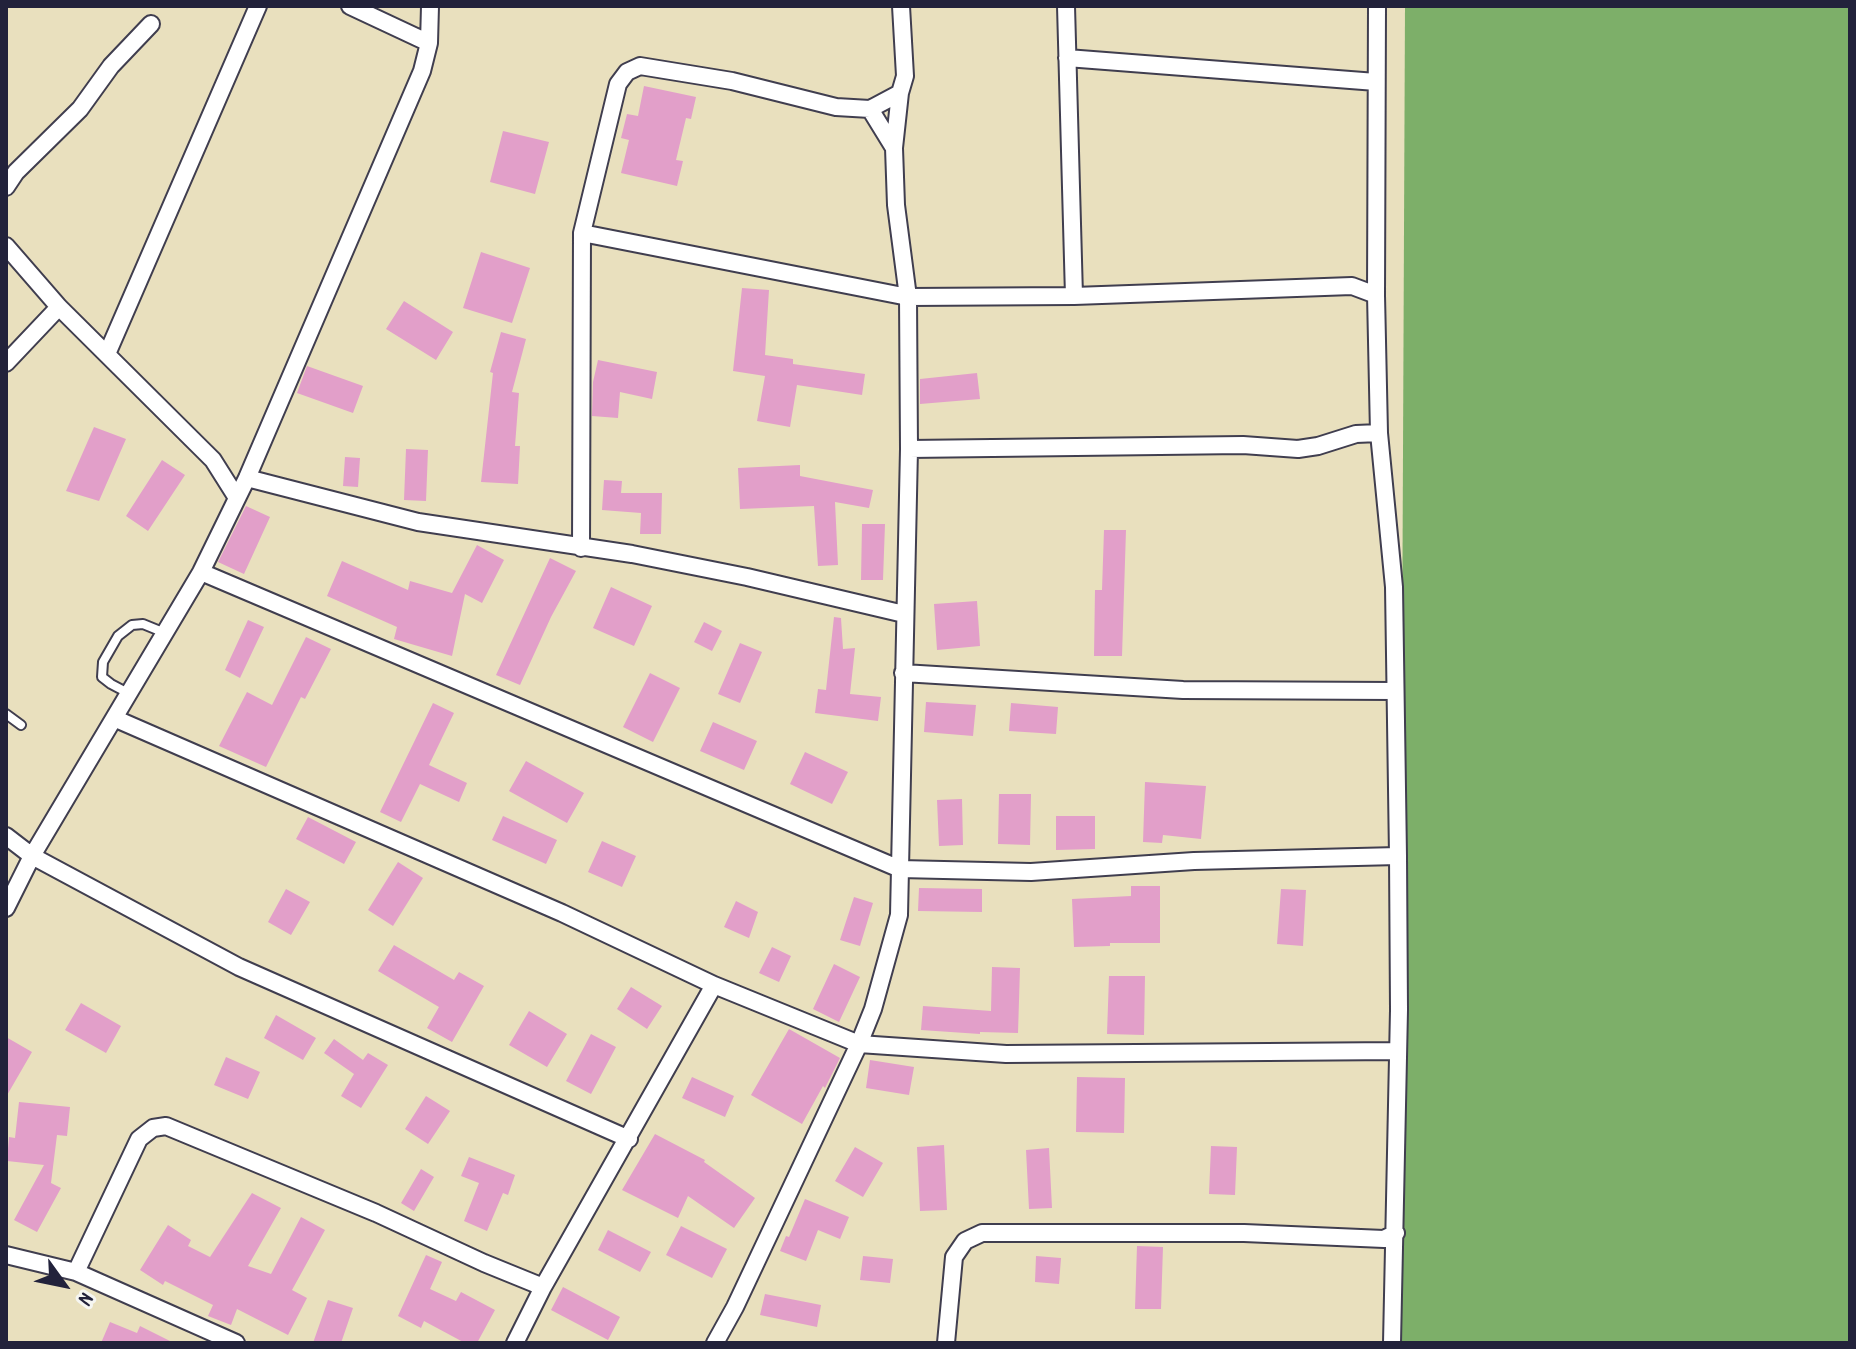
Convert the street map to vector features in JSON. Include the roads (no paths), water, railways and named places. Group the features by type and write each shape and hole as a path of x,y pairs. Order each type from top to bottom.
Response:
{"street":[{"path":"107,354 258,6"},
{"path":"350,6 429,43"},
{"path":"6,908 32,856 201,572 247,478 422,71 429,43 430,6"},
{"path":"715,1343 859,1044 873,1009 899,915 909,449 908,297 896,205 894,148 905,76 901,6"},
{"path":"1066,6 1074,296"},
{"path":"1377,6 1379,433 1394,587 1398,856 1396,1233 1392,1343"},
{"path":"6,187 16,172 80,109 111,66 151,24"},
{"path":"1067,58 1376,82"},
{"path":"581,548 582,233 618,84 627,72 640,66 732,81 836,107 870,109 900,93"},
{"path":"870,109 894,148"},
{"path":"582,233 908,297 1074,296 1352,286 1376,295"},
{"path":"6,246 59,307 213,460 237,498"},
{"path":"6,363 59,307"},
{"path":"909,449 1243,445 1298,449 1356,434 1379,433"},
{"path":"247,478 418,522 632,554 904,614"},
{"path":"201,572 900,869 1031,872 1194,861 1398,856"},
{"path":"903,673 1183,690 1395,691"},
{"path":"116,719 562,913 714,985 859,1044 1006,1054 1398,1051"},
{"path":"6,836 32,856 239,967 629,1139"},
{"path":"515,1343 543,1287 714,985"},
{"path":"76,1272 139,1139 153,1128 166,1126 376,1213 543,1287"},
{"path":"946,1343 954,1257 965,1241 982,1233 1244,1233 1384,1239 1396,1233"},
{"path":"6,1255 76,1272 236,1343"}],"lane":[{"path":"130,694 102,677 103,662 118,636 132,625 143,624 166,633"},
{"path":"6,714 21,725"}]}
